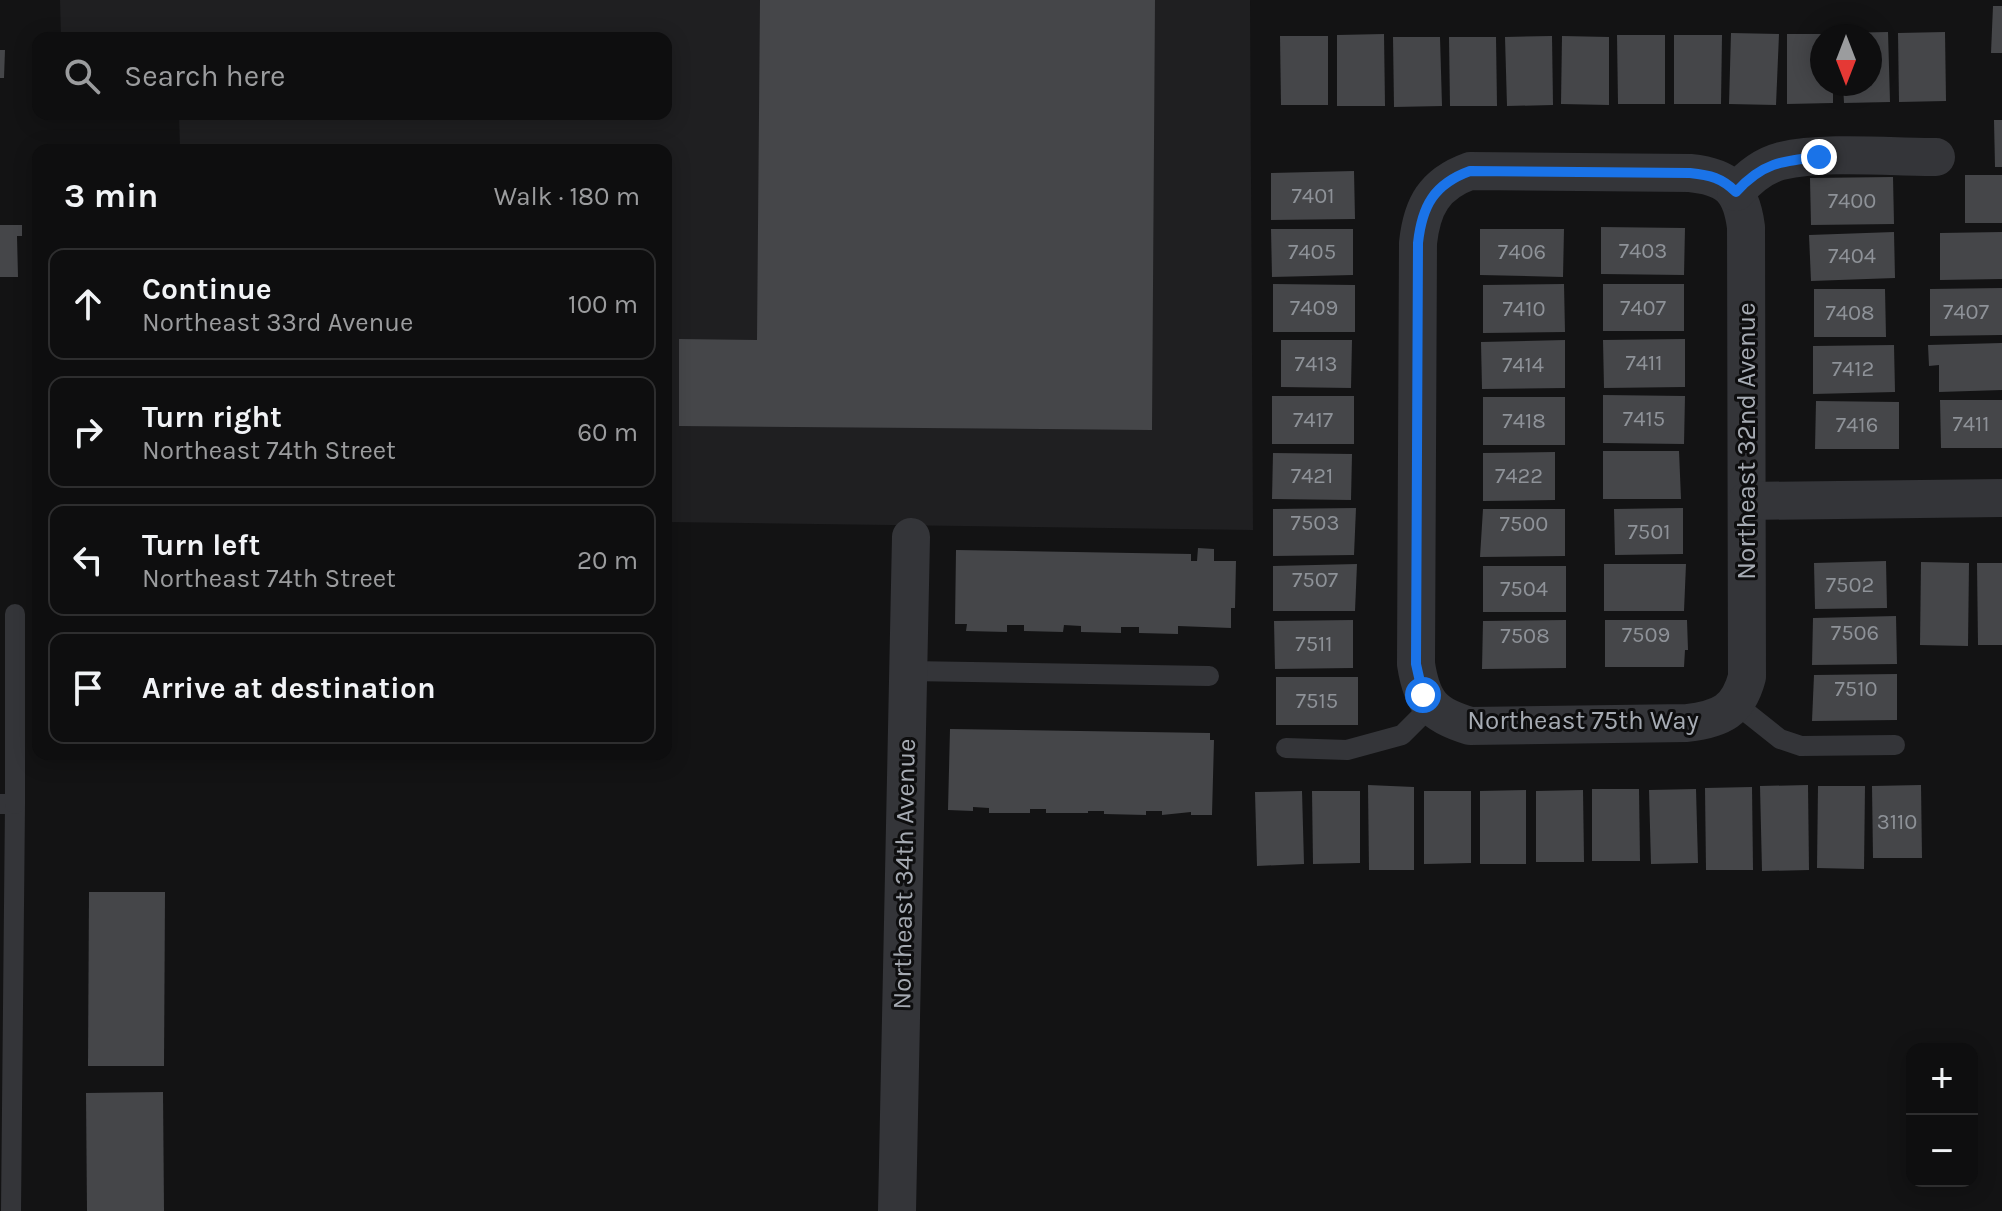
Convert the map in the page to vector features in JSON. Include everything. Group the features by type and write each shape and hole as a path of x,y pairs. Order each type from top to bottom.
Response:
{"street":[{"path":"1431,706 1423,695 1416,664 1418,243 1426,204 1443,184 1470,171 1690,173 1710,175 1730,187 1781,161 1819,157 1936,157"},
{"name":"Northeast 32nd Avenue","path":"1730,187 1744,209 1746,227 1747,677 1736,704"},
{"path":"1747,501 2002,498"},
{"name":"Northeast 34th Avenue","path":"897,1211 911,537"},
{"name":"Northeast 75th Way","path":"1431,706 1439,714 1470,726 1687,723 1707,721 1736,704"}],"lane":[{"path":"11,1211 7,804 15,614"},
{"path":"909,671 1209,676"},
{"path":"1736,704 1780,739 1801,746 1895,745"},
{"path":"1286,748 1347,750 1402,735 1431,706"}],"shaded area":[{"path":"60,0 1250,0 1253,530 672,522 672,144 180,144 179,120 672,120 672,32 61,32"}],"building":[{"path":"760,0 1155,0 1152,430 679,426 679,339 757,340"},
{"path":"1993,6 2002,6 2002,53 1991,53"},
{"path":"1882,32 1888,32 1890,102 1844,103 1844,96 1882,96"},
{"path":"1945,32 1946,101 1899,102 1898,33"},
{"path":"1731,33 1779,34 1776,105 1729,104"},
{"path":"1384,34 1385,106 1337,106 1337,35"},
{"path":"1787,34 1810,34 1810,96 1833,96 1833,103 1787,104"},
{"path":"1617,35 1665,35 1665,104 1618,104"},
{"path":"1674,35 1722,35 1721,104 1674,104"},
{"path":"1280,36 1328,36 1328,105 1281,105"},
{"path":"1552,36 1553,105 1507,106 1505,37"},
{"path":"1562,36 1609,37 1609,105 1561,104"},
{"path":"1393,37 1440,37 1442,106 1394,107"},
{"path":"1449,37 1496,37 1497,106 1450,106"},
{"path":"0,50 5,50 4,78 0,78"},
{"path":"1994,120 2002,120 2002,167 1995,167"},
{"path":"1354,171 1355,219 1271,220 1271,173"},
{"path":"1965,175 2002,175 2002,223 1965,223"},
{"path":"1893,177 1894,224 1811,225 1810,178"},
{"path":"0,225 22,225 22,236 17,236 18,277 0,277"},
{"path":"1601,227 1685,228 1684,275 1601,274"},
{"path":"1271,229 1353,229 1353,275 1272,277"},
{"path":"1480,229 1564,229 1563,277 1480,275"},
{"path":"1894,232 1895,278 1811,281 1809,235"},
{"path":"2002,232 2002,279 1940,280 1940,233"},
{"path":"1273,284 1355,285 1355,332 1273,332"},
{"path":"1564,284 1565,332 1483,333 1483,285"},
{"path":"1603,284 1684,284 1684,331 1603,331"},
{"path":"2002,288 2002,335 1930,336 1930,289"},
{"path":"1814,289 1885,289 1886,337 1814,337"},
{"path":"1685,339 1685,387 1604,388 1603,340"},
{"path":"1281,340 1352,340 1351,388 1281,387"},
{"path":"1565,340 1565,388 1482,389 1481,342"},
{"path":"2002,343 2002,390 1939,392 1939,365 1929,366 1928,345"},
{"path":"1894,345 1895,392 1813,394 1813,346"},
{"path":"1603,395 1685,396 1684,444 1603,443"},
{"path":"1272,396 1354,396 1354,444 1272,444"},
{"path":"1483,397 1565,397 1565,445 1483,445"},
{"path":"1940,400 2002,400 2002,448 1941,448"},
{"path":"1816,401 1899,402 1899,449 1815,449"},
{"path":"1603,451 1679,451 1681,499 1603,499"},
{"path":"1555,452 1555,500 1483,501 1483,453"},
{"path":"1273,453 1352,454 1351,500 1272,499"},
{"path":"1356,508 1354,555 1273,556 1273,509"},
{"path":"1683,508 1683,554 1615,555 1614,509"},
{"path":"1483,509 1565,509 1565,556 1480,557"},
{"path":"1198,548 1214,549 1214,561 1236,561 1235,608 1231,608 1231,628 1178,626 1178,634 1139,633 1139,627 1121,627 1121,633 1081,632 1081,626 1064,625 1063,632 1024,631 1024,625 1007,625 1007,632 966,631 967,624 955,624 956,550 1191,554 1191,561 1197,561"},
{"path":"1886,561 1887,608 1815,609 1814,563"},
{"path":"1921,562 1969,563 1968,646 1920,645"},
{"path":"1977,563 2002,563 2002,645 1978,645"},
{"path":"1357,564 1355,611 1273,611 1273,566"},
{"path":"1604,564 1686,564 1684,611 1604,611"},
{"path":"1483,566 1566,566 1566,612 1483,612"},
{"path":"1896,616 1897,664 1812,665 1813,618"},
{"path":"1353,620 1353,668 1275,669 1274,621"},
{"path":"1566,620 1566,668 1482,669 1483,621"},
{"path":"1605,620 1687,620 1688,650 1685,650 1684,667 1605,667"},
{"path":"1897,674 1897,720 1812,721 1814,675"},
{"path":"1276,677 1358,677 1358,725 1276,725"},
{"path":"950,729 1210,733 1210,740 1214,740 1212,815 1191,815 1191,812 1162,815 1162,811 1146,811 1146,815 1104,814 1104,811 1046,813 1046,809 1030,809 1030,813 989,813 989,808 973,807 973,811 948,810"},
{"path":"1368,785 1414,787 1414,870 1369,870"},
{"path":"1808,785 1809,870 1762,871 1760,786"},
{"path":"1921,785 1922,858 1873,858 1872,786"},
{"path":"1818,786 1865,786 1864,869 1817,868"},
{"path":"1752,787 1753,870 1706,870 1705,788"},
{"path":"1592,789 1639,789 1640,861 1592,861"},
{"path":"1696,789 1698,863 1651,864 1649,790"},
{"path":"1526,790 1526,864 1480,864 1480,791"},
{"path":"1583,790 1584,862 1536,862 1536,791"},
{"path":"1302,791 1304,864 1257,866 1255,792"},
{"path":"1312,791 1360,791 1360,863 1313,864"},
{"path":"1424,791 1471,791 1471,863 1424,864"},
{"path":"89,892 165,892 164,1066 88,1066"},
{"path":"163,1092 164,1211 87,1211 86,1093"}],"route":[{"path":"1423,695 1416,664 1418,243 1420,222 1434,192 1470,171 1690,173 1710,175 1725,181 1736,192 1750,177 1781,161 1819,157"}]}
